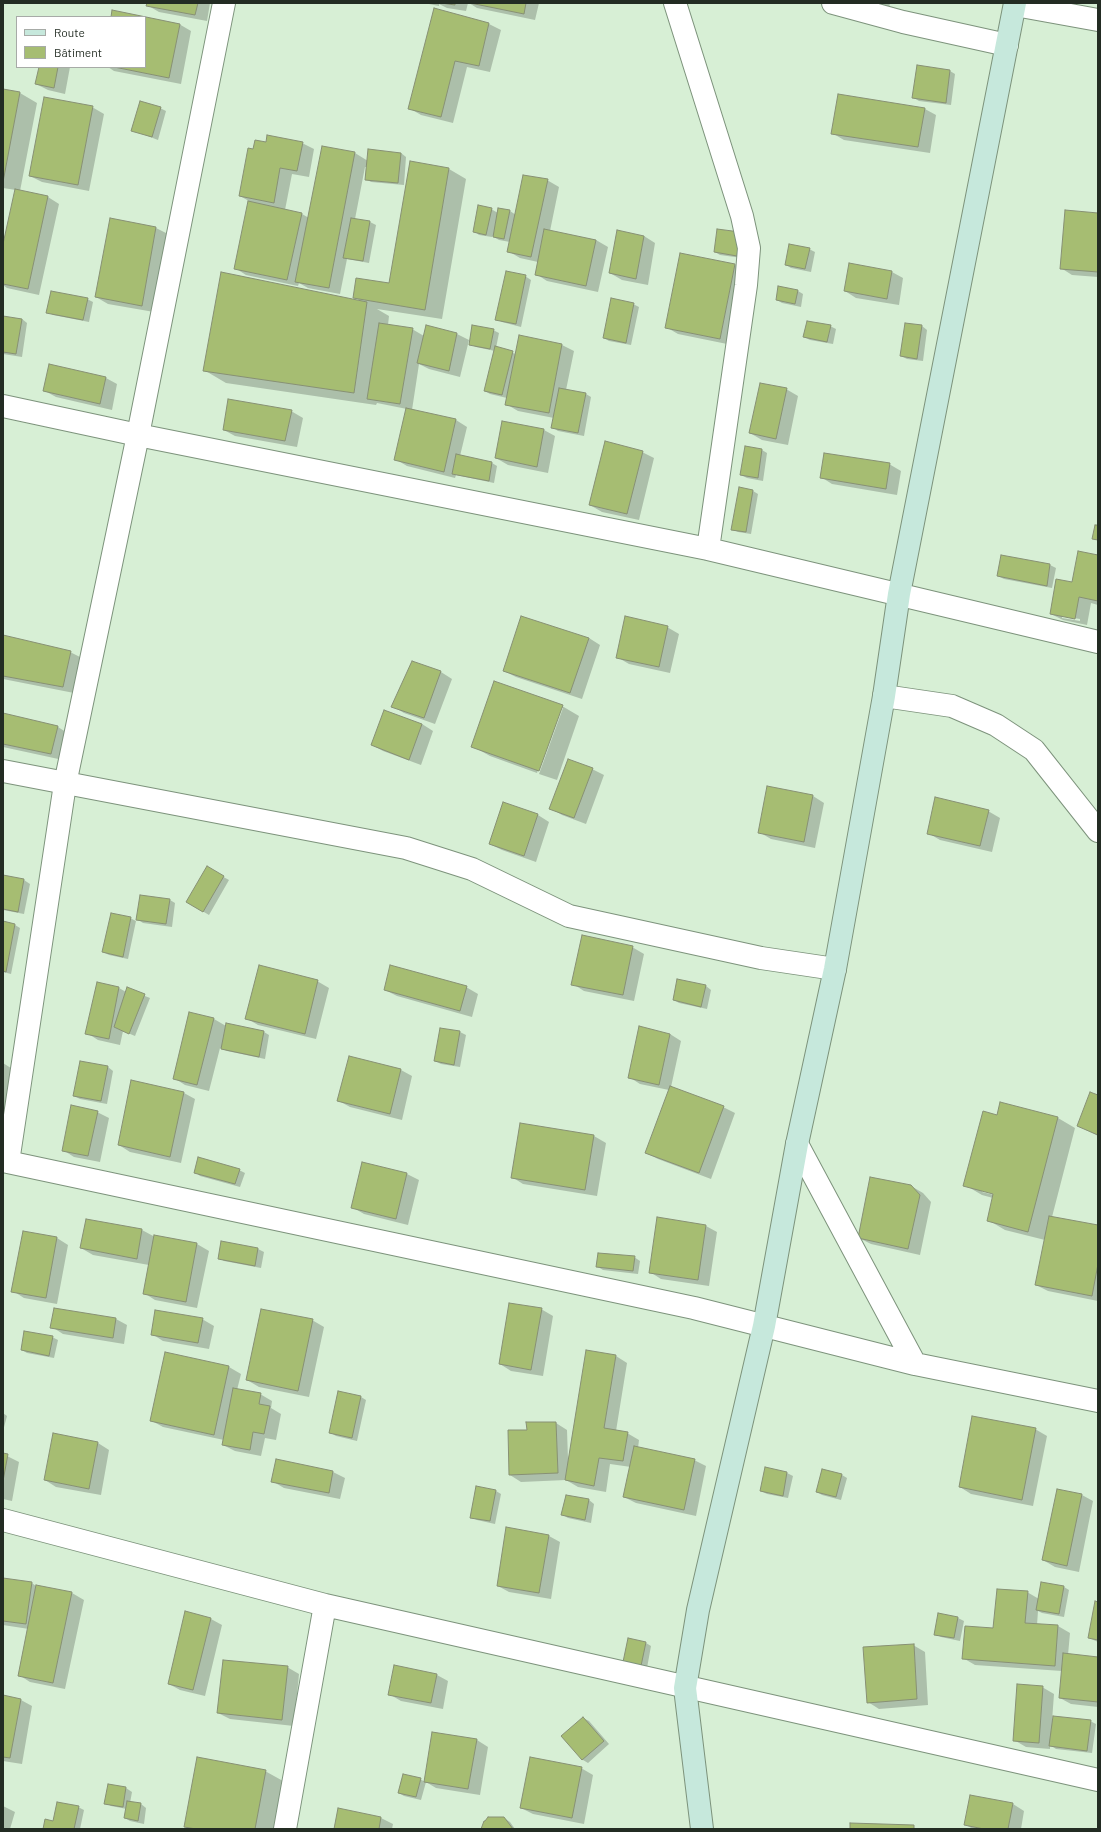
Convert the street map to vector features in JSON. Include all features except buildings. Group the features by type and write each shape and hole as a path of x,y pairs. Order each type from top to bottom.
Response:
{"main road":[{"path":"702,1829 685,1688 698,1610 764,1326 797,1144 835,969 884,696 899,594 1015,4"}],"street":[{"path":"224,3 138,435 65,784 6,1161 694,1308 915,1364 1098,1402"},
{"path":"675,3 742,216 749,248 746,285 708,549"},
{"path":"833,3 903,22 1007,46"},
{"path":"1015,4 1098,20"},
{"path":"3,406 138,435 708,549 1098,642"},
{"path":"884,696 952,706 996,725 1034,750 1098,831"},
{"path":"3,771 406,848 472,869 569,916 761,958 835,969"},
{"path":"797,1144 915,1364"},
{"path":"3,1520 325,1605 685,1688 1098,1780"},
{"path":"285,1829 325,1605"}]}
